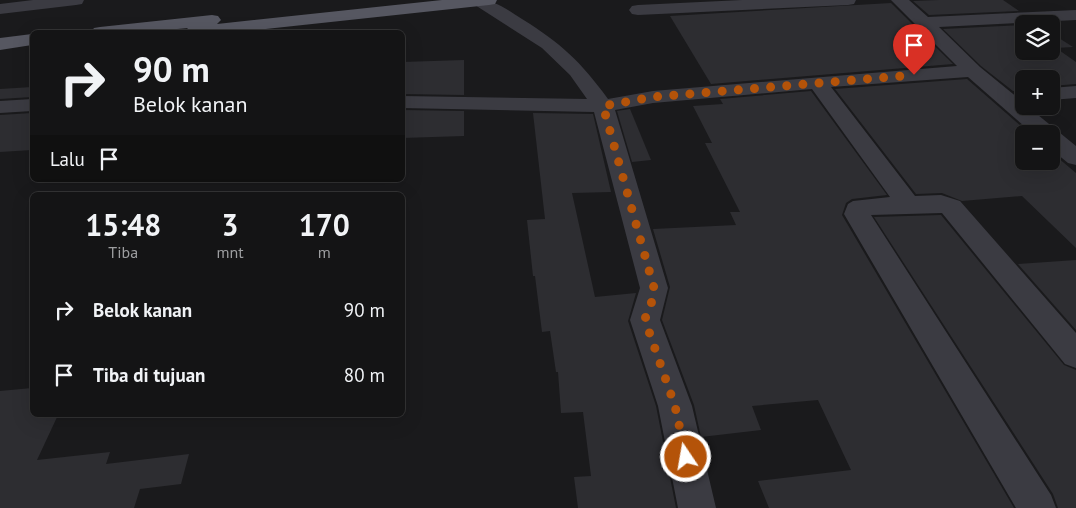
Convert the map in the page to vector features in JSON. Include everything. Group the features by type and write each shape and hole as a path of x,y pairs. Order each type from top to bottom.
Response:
{"main road":[{"path":"118,30 385,0"},
{"path":"212,30 488,0"},
{"path":"0,44 30,40"},
{"path":"0,54 30,50"}],"street":[{"path":"0,9 76,0"},
{"path":"638,10 772,1 848,0"},
{"path":"899,0 973,72 1014,98 1063,145"},
{"path":"481,1 549,44 577,71 603,106 654,288 654,299 647,310 645,320 675,406 696,508"},
{"path":"924,23 1076,15"},
{"path":"405,102 603,106 653,97 817,82 973,72"},
{"path":"817,82 908,204"},
{"path":"1060,93 1076,92"},
{"path":"0,107 30,105"},
{"path":"1037,508 857,214 857,210 862,207 908,204 941,203 951,207 1076,355"}],"building":[{"path":"1003,0 1019,11 929,15 913,1"},
{"path":"891,3 953,64 711,84 670,16"},
{"path":"1015,25 1015,60 1060,60 1060,51 1076,62 1076,84 1060,85 1060,70 1015,70 1015,91 1013,91 981,66 943,29"},
{"path":"1060,39 1073,47 1060,48"},
{"path":"464,60 464,95 405,94 405,62"},
{"path":"967,79 1020,125 1015,125 1015,170 1060,170 1060,160 1076,173 1076,248 1022,196 962,201 942,193 916,194 835,89"},
{"path":"30,87 30,97 0,99 0,89"},
{"path":"811,91 887,195 852,199 846,203 842,215 1014,508 769,508 758,481 851,470 818,400 752,406 761,430 701,437 694,405 662,320 670,287 653,229 736,225 730,212 740,212 705,143 712,143 693,106 723,104 720,99"},
{"path":"630,109 651,160 632,162 617,111"},
{"path":"405,110 464,111 464,136 405,138"},
{"path":"30,113 30,150 0,152 0,115"},
{"path":"533,113 593,114 611,192 572,193 595,297 636,293 628,321 656,406 676,508 578,508 574,477 591,476 583,412 561,413 558,372 556,372 550,331 542,332 535,276 533,276 527,220 545,219"},
{"path":"941,215 1064,365 1076,370 1076,508 1058,508 1053,494 874,217"},
{"path":"1076,260 1076,330 1018,264"},
{"path":"30,388 30,417 57,417 37,460 110,452 106,464 189,454 181,484 140,489 134,508 0,508 0,391"}],"route":[{"path":"686,457 675,406 645,320 647,310 654,299 654,288 603,106 653,97 914,75"}]}
